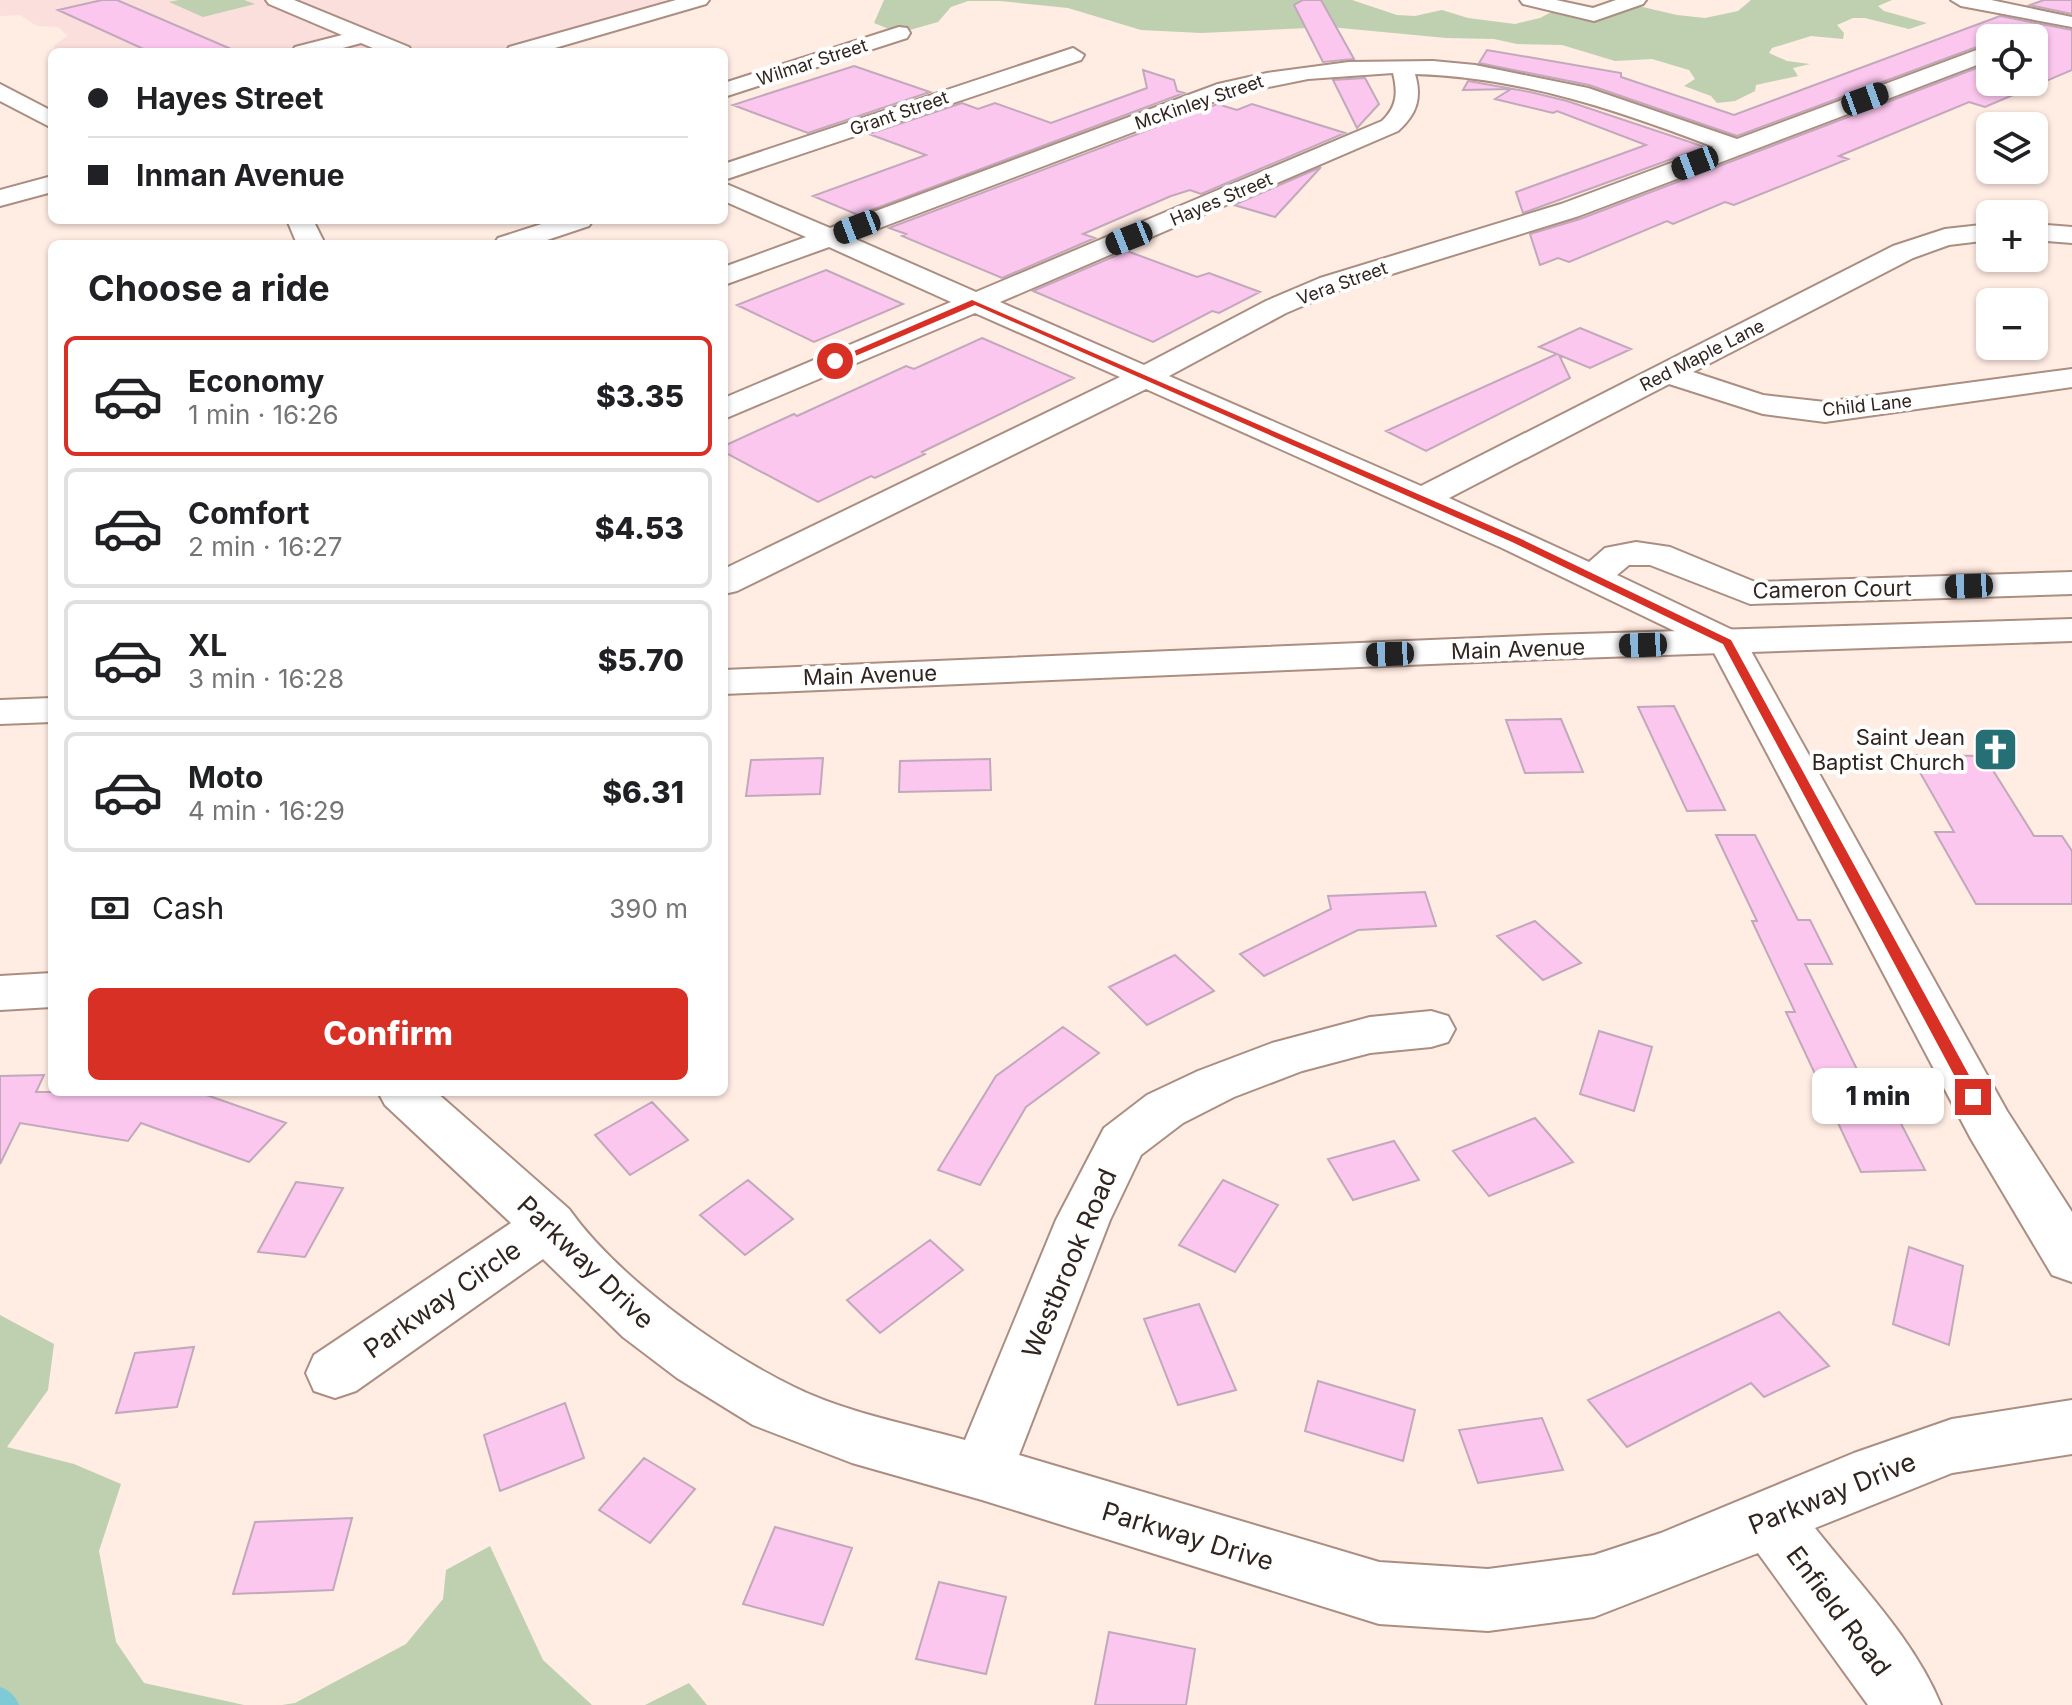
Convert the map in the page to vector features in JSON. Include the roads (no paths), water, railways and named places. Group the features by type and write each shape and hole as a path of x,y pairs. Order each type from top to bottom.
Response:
{"street":[{"path":"276,0 392,48"},
{"path":"531,48 699,0"},
{"path":"1530,0 1594,15 1636,0"},
{"path":"1961,0 2070,21"},
{"path":"2048,30 2070,21"},
{"name":"Wilmar Street","path":"728,89 899,33"},
{"path":"305,45 363,36"},
{"name":"Grant Street","path":"728,171 1073,55"},
{"name":"Vera Street","path":"728,581 1147,376 1276,307 1330,284 1570,210 1976,57"},
{"name":"McKinley Street","path":"728,275 1226,89 1303,71 1402,67 1484,73 1557,86 1736,147"},
{"name":"Hayes Street","path":"728,407 1390,126 1401,115 1410,92 1402,67"},
{"path":"0,91 48,119"},
{"path":"0,198 48,185"},
{"path":"728,193 1421,499 1727,642 1989,1125 2072,1259"},
{"path":"520,240 568,224"},
{"path":"2048,233 2072,235"},
{"name":"Red Maple Lane","path":"1421,499 1903,252 1945,237 1976,234"},
{"name":"Child Lane","path":"1667,372 1742,401 1781,409 1825,412 2072,378"},
{"name":"Cameron Court","path":"1592,577 1618,556 1636,553 1657,555 1750,593 2072,583"},
{"name":"Cameron Court","path":"1943,587 1983,633"},
{"name":"Main Avenue","path":"728,682 2072,630"},
{"path":"0,712 48,710"},
{"path":"0,993 48,990"},
{"name":"Westbrook Road","path":"982,1472 1083,1220 1122,1142 1165,1109 1216,1084 1290,1056 1370,1035 1431,1029"},
{"name":"Parkway Drive","path":"407,1096 550,1225 565,1247 643,1320 698,1360 774,1406 852,1436 982,1472 1379,1593 1488,1600 1594,1586 1666,1561 1876,1473 1952,1446 2072,1427"},
{"name":"Parkway Circle","path":"335,1373 550,1225"},
{"name":"Enfield Road","path":"1770,1519 1882,1667 1907,1705"}],"waterway":[{"path":"0,1695 11,1705"}],"place":[{"name":"Saint Jean Baptist Church","path":"1996,750"}]}
